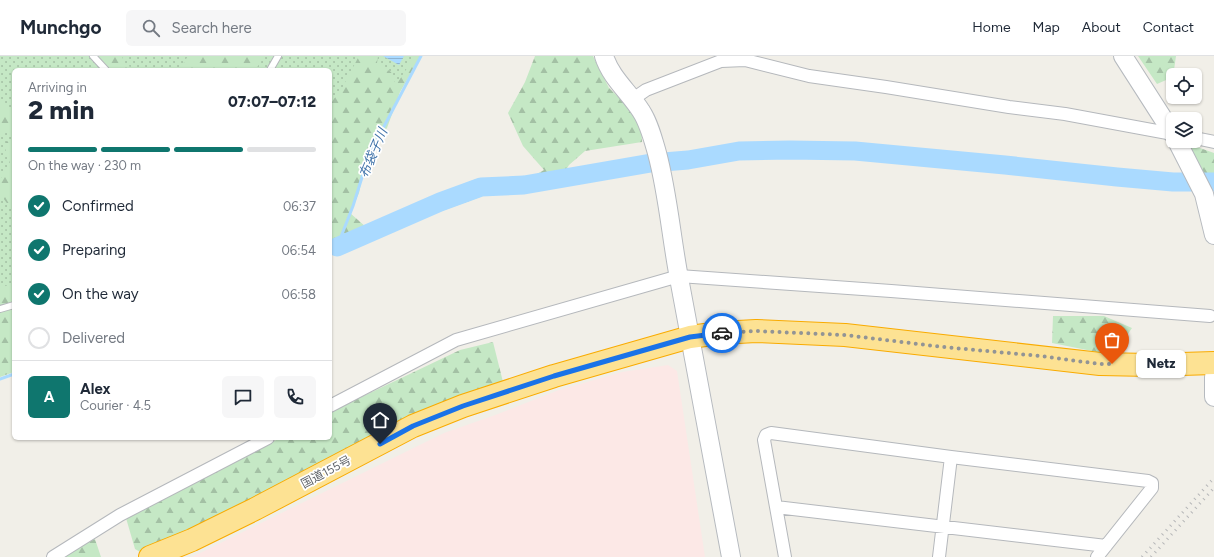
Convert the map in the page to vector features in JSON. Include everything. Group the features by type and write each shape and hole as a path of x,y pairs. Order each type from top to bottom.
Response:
{"highway":[{"name":"国道155号","path":"150,557 192,540 255,509 413,426 463,406 554,376 690,337 720,333 756,331 845,335 1100,364 1149,365 1214,363"}],"street":[{"path":"1123,56 1166,123"},
{"path":"605,57 616,79 642,112 649,127 661,168 730,557"},
{"path":"633,99 646,90 721,62 745,60 809,76 1009,107 1065,114 1166,133"},
{"path":"1202,139 1214,142"},
{"path":"1180,148 1204,194 1214,235"},
{"path":"332,405 456,340 679,276 1210,316"},
{"path":"1214,377 1214,397"},
{"path":"785,557 764,440 768,434 1148,481 1152,483 1152,488 1097,557"},
{"path":"53,557 120,515 264,440"},
{"path":"939,557 951,457"},
{"path":"776,507 943,528 1106,546"}],"lane":[{"path":"93,56 104,68"},
{"path":"271,68 278,56"},
{"path":"0,309 12,306"}],"shaded area":[{"path":"668,365 677,371 705,557 192,557 444,433 559,390 622,372"}],"green space":[{"path":"0,56 418,56 366,154 334,244 332,245 332,68 12,68 12,373 0,377"},
{"path":"88,56 122,56 125,66 140,68 102,68"},
{"path":"188,56 265,56 256,68 178,68 183,64"},
{"path":"359,56 378,56 377,63 391,72 396,85 415,56 421,56 400,92 387,128 367,155 359,193 350,213 366,227 392,224 442,204 457,187 476,179 490,190 515,186 544,170 523,146 508,113 525,82 535,56 593,56 609,88 641,119 642,142 585,151 569,165 560,180 546,189 483,196 362,240 332,246 332,101 340,92"},
{"path":"1138,56 1176,56 1174,68 1166,68 1166,80 1157,84"},
{"path":"0,103 12,108 12,132 0,133"},
{"path":"7,141 12,142 12,209 1,195 1,178 10,163 4,145"},
{"path":"1186,148 1200,148 1214,153 1214,177 1202,177"},
{"path":"12,284 12,302 0,305 0,288"},
{"path":"12,309 12,372 0,375 0,312"},
{"path":"1053,316 1104,316 1132,328 1117,350 1097,352 1052,343"},
{"path":"493,342 503,382 142,553 135,549 126,518 276,440 332,440 332,411 460,350"},
{"path":"95,539 101,557 64,557 78,547"}],"water":[{"path":"383,56 404,56 399,65"}],"waterway":[{"name":"布袋子川","path":"332,248 337,247 353,206 369,155 421,56"},
{"path":"337,247 440,202 481,187 524,185 651,163 688,160 739,151 855,151 1173,182 1214,182"},
{"name":"布袋子川","path":"0,379 12,375"}],"railway":[{"path":"1142,557 1214,478"},
{"path":"1151,557 1214,488"}],"way so far":[{"path":"722,333 756,331 845,335 943,347 1040,356 1100,364 1112,364"}],"place":[{"name":"Netz","path":"1112,364"}],"route":[{"path":"380,444 413,426 463,406 554,376 690,337 722,333"}]}
